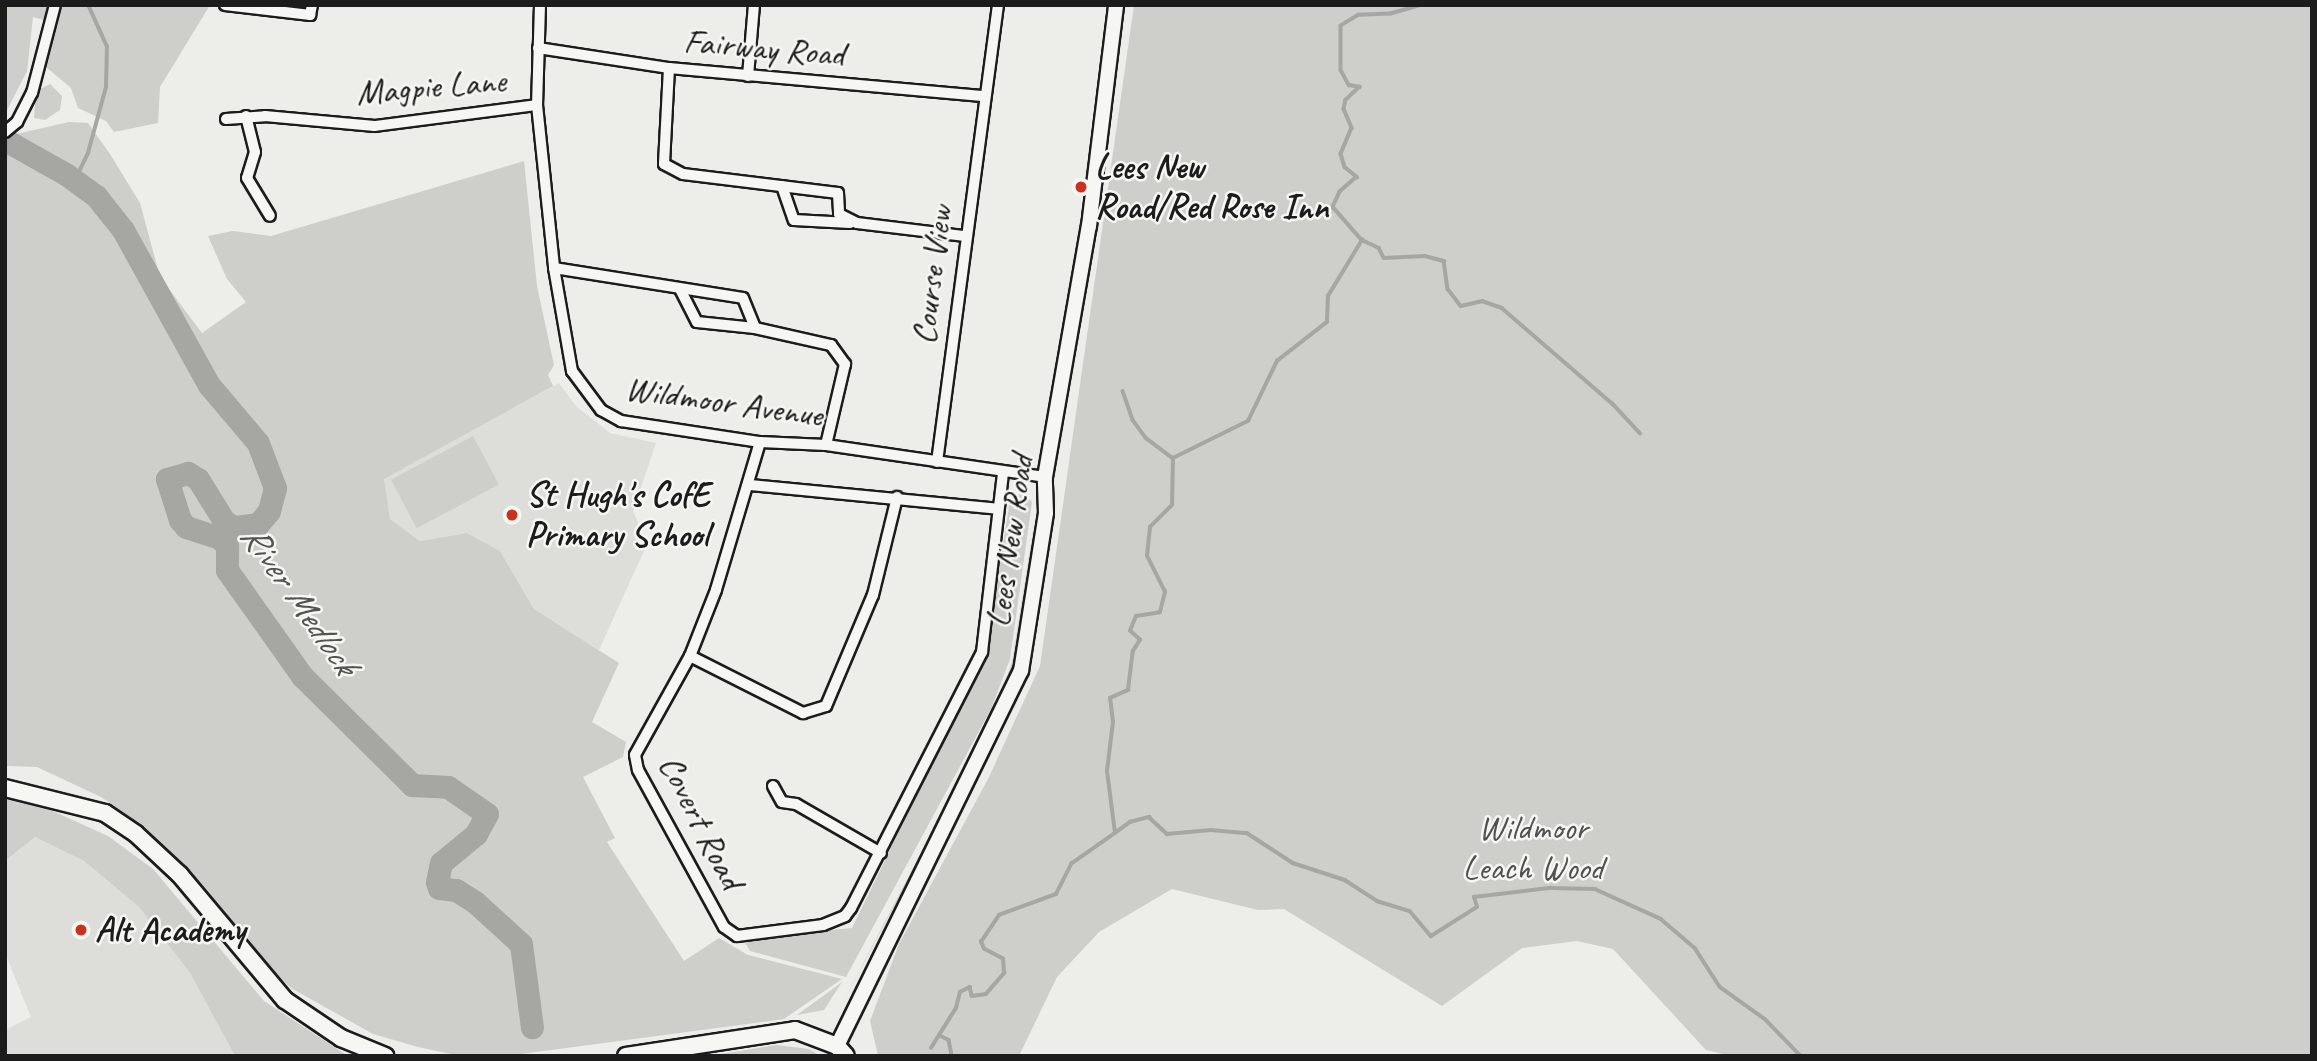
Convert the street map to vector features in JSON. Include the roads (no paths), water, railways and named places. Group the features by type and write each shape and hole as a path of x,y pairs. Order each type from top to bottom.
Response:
{"main road":[{"path":"5,788 105,813 136,834 180,875 285,1000 341,1038 385,1056"},
{"path":"626,1056 796,1030 841,1051"}],"street":[{"path":"5,132 17,122 32,93 55,5"},
{"path":"225,5 310,15 312,5"},
{"name":"Wildmoor Avenue","path":"540,5 537,105 554,268 572,371 601,410 621,421 760,442 826,445 1045,477"},
{"path":"748,76 754,5"},
{"name":"Course View","path":"937,462 965,236 998,5"},
{"name":"Lees New Road","path":"841,1051 1021,671 1046,513 1045,477 1052,459 1089,226 1116,5"},
{"name":"Fairway Road","path":"538,48 669,68 985,96"},
{"path":"669,68 664,163 683,174 838,193 839,214 857,223"},
{"name":"Magpie Lane","path":"226,118 246,116 375,126 537,105"},
{"path":"246,116 255,152 247,178 270,216"},
{"path":"782,186 794,220 857,223 965,236"},
{"path":"554,268 743,298 755,328"},
{"path":"680,289 697,322 755,328 831,345 845,364 826,445"},
{"name":"Covert Road","path":"760,442 750,485 690,656 635,755 638,770 724,927 737,936 837,920 851,908 982,652 1003,472"},
{"path":"750,485 897,497 998,509"},
{"path":"690,656 803,713 826,706 873,595 897,497"},
{"path":"774,786 782,802 796,804 881,853"}],"waterway":[{"path":"75,180 88,153 106,87 107,47 88,5"},
{"path":"1422,5 1391,14 1359,15 1341,26 1341,70 1349,85 1360,87 1346,100 1344,109 1352,128 1341,154 1345,167 1357,177 1340,192 1333,207 1362,240 1379,248 1384,258 1425,256 1444,261 1448,289 1461,306 1482,301 1502,308 1613,404 1640,433"},
{"name":"River Medlock","path":"5,140 67,175 96,196 123,230 209,385 258,443 275,488 269,511 258,524 233,527 224,521 198,479 188,473 167,479 180,520 186,527 220,538 227,546 227,570 302,676 412,785 448,787 487,814 476,834 441,863 437,882 439,888 456,890 475,902 521,944 532,1027"},
{"path":"931,1048 956,1008 960,992 970,987 972,996 986,994 1004,973 1003,959 984,949 981,942 999,915 1056,894 1071,864 1115,833 1107,771 1113,722 1110,698 1128,690 1133,651 1140,640 1130,631 1136,616 1160,612 1165,592 1147,556 1150,527 1172,505 1173,458 1248,421 1277,361 1327,322 1328,296 1362,240"},
{"path":"1123,391 1133,420 1146,438 1173,458"},
{"path":"1115,833 1130,822 1149,817 1167,834 1211,830 1247,833 1293,863 1345,880 1377,901 1410,911 1431,936 1477,907 1474,897 1550,888 1595,889 1661,919 1695,948 1720,987 1765,1019 1801,1056"},
{"path":"941,1036 949,1040 952,1056"}],"place":[{"name":"Lees New Road/Red Rose Inn","path":"1081,187"},
{"name":"St Hugh's CofE Primary School","path":"512,515"},
{"name":"Alt Academy","path":"81,930"}],"park label":[{"name":"Wildmoor Leach Wood","path":"1533,848"}]}
